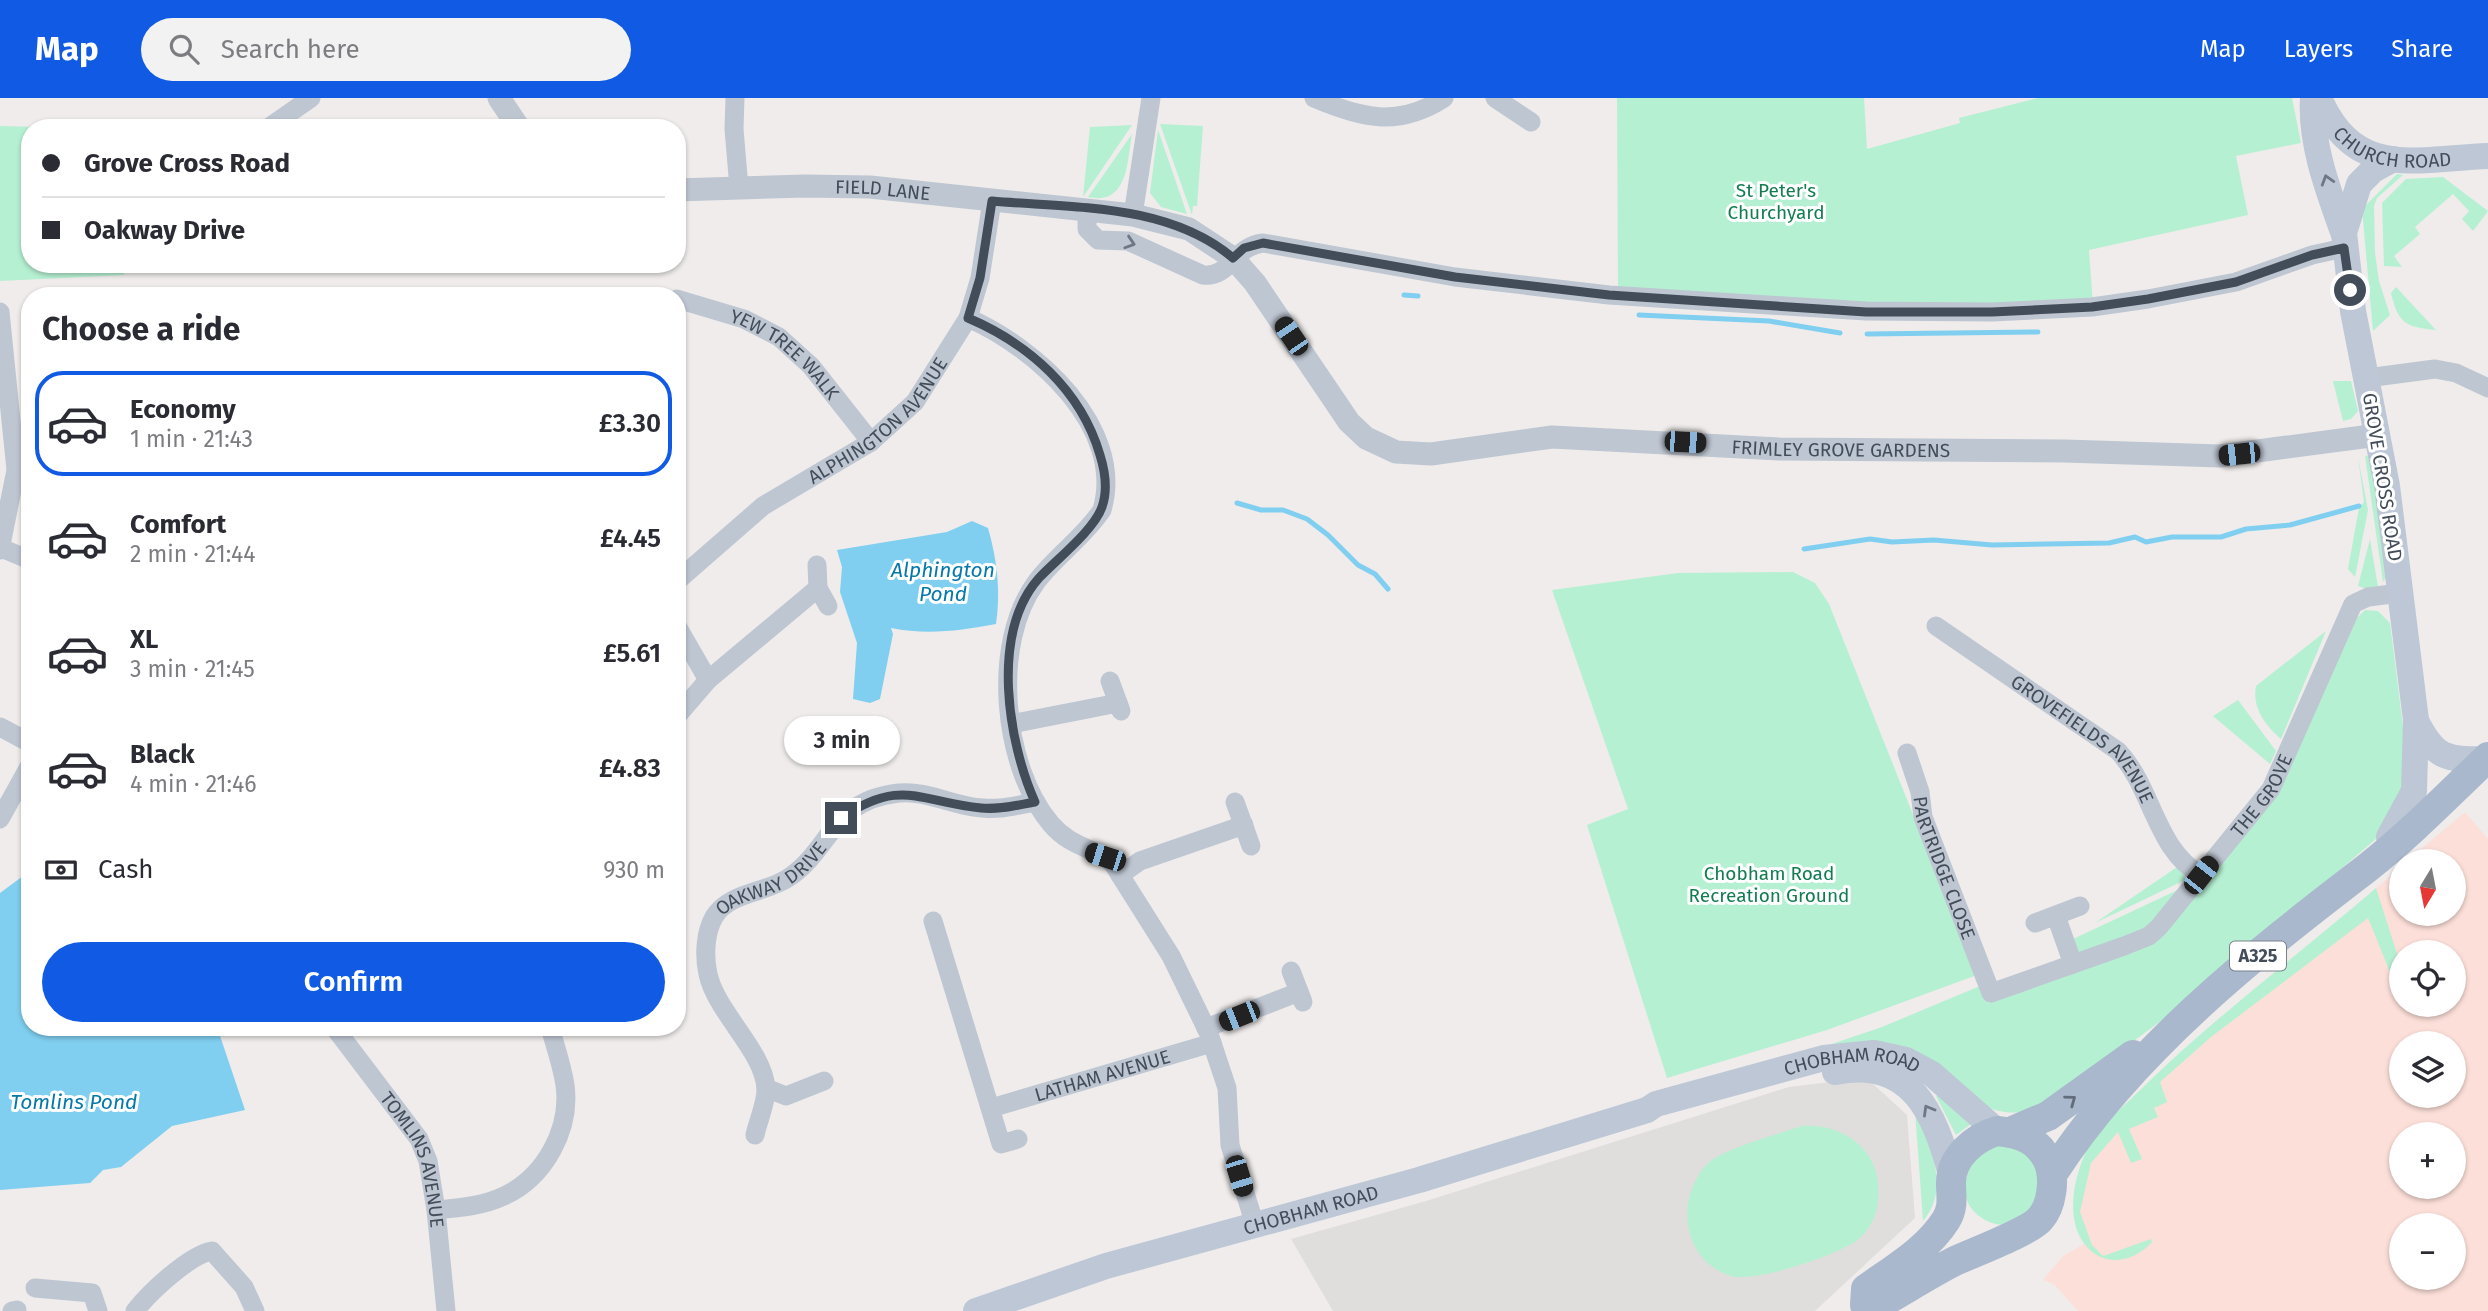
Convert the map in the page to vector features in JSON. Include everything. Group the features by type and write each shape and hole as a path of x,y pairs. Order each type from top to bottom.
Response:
{"main road":[{"name":"GROVE CROSS ROAD","path":"2313,98 2311,119 2344,241 2378,435 2416,721 2414,791 2389,837"},
{"name":"CHURCH ROAD","path":"2319,98 2336,130 2350,144 2374,156 2393,159 2488,156"},
{"name":"GROVE CROSS ROAD","path":"2344,241 2359,184 2373,170 2393,159"},
{"name":"GROVE CROSS ROAD","path":"2416,721 2427,742 2443,756 2487,758"},
{"name":"A325","path":"2053,1172 2096,1111 2172,1031 2346,881 2366,868 2425,817 2487,758"},
{"name":"A325","path":"2346,881 2361,861 2389,837 2422,810 2430,810"},
{"name":"A325","path":"2004,1132 2049,1115 2108,1071 2172,1031"},
{"name":"CHOBHAM ROAD","path":"976,1311 1074,1276 1419,1180 1647,1110 1657,1104 1824,1058 1874,1053 1906,1060 1932,1074 2004,1132"},
{"name":"CHOBHAM ROAD","path":"1647,1110 1660,1116 1817,1075 1847,1069 1864,1070 1890,1078 1923,1100 1939,1131 1951,1174"},
{"path":"2004,1132 2022,1135 2038,1146 2053,1172 2048,1205 2041,1218 2029,1228 2001,1239 1878,1305 1861,1308 1866,1289 1927,1245 1952,1209 1951,1174 1966,1148 1977,1139 2004,1132"},
{"path":"1952,1209 1972,1226 2001,1239"}],"street":[{"path":"281,119 311,98"},
{"path":"499,98 513,119"},
{"path":"735,98 734,129 739,188"},
{"path":"1133,215 1151,98"},
{"path":"1314,98 1353,114 1402,117 1444,98"},
{"path":"1495,98 1531,122"},
{"name":"FIELD LANE","path":"686,190 870,187 1133,215 1189,229 1233,258"},
{"name":"ALPHINGTON AVENUE","path":"686,573 763,506 871,442 899,419 921,394 968,318 980,278 992,201"},
{"path":"1087,210 1087,229 1098,240 1128,241 1203,275 1223,273 1244,248 1263,243 1455,277 1609,295 1866,312 1992,312 2092,307 2148,299 2236,282 2344,241"},
{"name":"FRIMLEY GROVE GARDENS","path":"1233,258 1255,284 1349,422 1375,443 1406,454 1430,454 1552,437 1779,449 2065,451 2220,456 2378,435"},
{"name":"YEW TREE WALK","path":"686,302 744,319 779,337 811,366 871,442"},
{"path":"0,312 4,385 16,470 1,549 21,557"},
{"path":"968,318 1021,346 1063,387 1091,430 1105,478 1102,510 1037,581 1020,613 1008,675 1011,724 1018,760 1035,802 1050,823 1069,842 1105,857 1120,875 1171,956 1209,1036 1227,1088 1230,1145 1255,1225"},
{"path":"2367,378 2435,369 2456,373 2488,388"},
{"path":"817,565 818,588 828,607"},
{"path":"686,706 708,680 818,588"},
{"name":"THE GROVE","path":"1987,979 1992,993 2153,933 2270,789 2353,604 2368,597 2400,593"},
{"name":"GROVEFIELDS AVENUE","path":"1936,626 2118,751 2131,765 2177,858 2201,875"},
{"path":"686,642 708,680"},
{"path":"1011,724 1119,707 1110,681"},
{"path":"0,727 21,738"},
{"name":"PARTRIDGE CLOSE","path":"1907,753 1920,792 1923,817 1987,979"},
{"path":"0,818 21,781"},
{"name":"OAKWAY DRIVE","path":"766,1088 753,1056 719,1000 708,976 706,943 715,916 732,901 788,878 809,861 841,818 874,800 913,793 982,808 1035,802"},
{"path":"1235,802 1251,846"},
{"path":"1120,875 1140,861 1244,825"},
{"path":"2035,923 2080,906"},
{"path":"2056,916 2073,964"},
{"path":"933,920 1001,1144 1018,1139"},
{"name":"LATHAM AVENUE","path":"991,1108 1209,1036 1301,998 1291,971"},
{"name":"TOMLINS AVENUE","path":"341,1036 419,1139 428,1161 436,1210 446,1311"},
{"path":"436,1210 474,1206 505,1196 529,1179 548,1157 558,1139 565,1103 564,1078 552,1036"},
{"path":"755,1135 766,1088 786,1096 824,1082"},
{"path":"135,1311 152,1292 201,1253 212,1251 244,1287 255,1311"},
{"path":"35,1288 92,1293 97,1311"}],"shaded area":[{"path":"2465,812 2488,839 2488,1311 2078,1311 2054,1284 2043,1280 2063,1256 2084,1244 2077,1223 2095,1138 2191,1047 2389,877 2389,926 2466,926 2466,849 2421,849"},
{"path":"1839,1081 1872,1083 1907,1115 1915,1218 1815,1311 1333,1311 1291,1239 1426,1201 1789,1087"}],"green space":[{"name":"St Peter's Churchyard","path":"1617,98 1864,98 1867,149 1960,123 1959,118 2038,98 2292,98 2301,143 2236,156 2248,215 2089,250 2093,305 1965,310 1618,291"},
{"path":"1160,124 1203,126 1197,206 1193,206 1192,215"},
{"path":"1132,125 1083,197 1090,127"},
{"path":"0,126 21,126 21,273 124,275 0,281"},
{"path":"1158,130 1187,214 1161,207 1150,193"},
{"path":"1132,134 1126,169 1118,188 1111,195 1101,198 1088,197"},
{"path":"2397,174 2403,175 2377,198 2374,206 2375,253 2379,281 2390,315 2373,331 2362,209"},
{"path":"2443,177 2488,211 2473,231 2462,219 2469,211 2453,194 2415,227 2420,234 2394,256 2402,267 2384,266 2382,203 2406,179"},
{"path":"2396,287 2436,330 2404,322 2391,293"},
{"path":"2333,381 2351,381 2358,411 2351,419 2343,421"},
{"path":"2372,455 2386,577 2383,582 2365,456"},
{"path":"2358,457 2368,510 2355,577 2348,569 2359,508 2364,502"},
{"path":"2370,539 2378,587 2370,590 2358,586"},
{"name":"Chobham Road Recreation Ground","path":"1793,572 1815,583 1829,604 1977,975 1827,1030 1667,1078 1587,825 1628,809 1552,590 1678,573"},
{"path":"2365,610 2378,611 2390,623 2406,751 2406,774 2390,827 2177,1009 2043,1108 2023,1112 1997,1111 1971,1099 1820,1048 1882,1027 1980,986 1988,1003 2137,949 2224,856 2357,618"},
{"path":"2326,631 2281,739 2261,716 2256,702 2256,686"},
{"path":"2238,700 2276,751 2270,764 2213,716"},
{"path":"2177,867 2184,873 2185,880 2095,923"},
{"path":"2184,887 2146,929 2079,953 2073,939"},
{"path":"2376,888 2393,940 2389,940 2389,970 2368,918 2211,1037 2160,1082 2167,1102 2154,1108 2158,1117 2129,1129 2142,1159 2131,1163 2118,1132 2091,1163 2080,1212 2092,1245 2103,1256 2151,1239 2152,1242 2138,1254 2121,1260 2112,1260 2096,1254 2080,1237 2073,1212 2075,1185 2088,1147 2098,1132 2166,1065"},
{"path":"1940,1093 1971,1124 1956,1135 1936,1096"},
{"path":"1915,1111 1931,1152 1937,1180 1932,1208 1923,1221"},
{"path":"1802,1126 1829,1128 1841,1133 1862,1147 1870,1158 1878,1191 1876,1212 1870,1225 1861,1237 1851,1244 1798,1266 1742,1277 1731,1276 1715,1268 1702,1257 1693,1243 1688,1227 1690,1193 1697,1177 1708,1163 1726,1152"},
{"path":"2001,1143 2031,1155 2040,1179 2033,1211 2011,1223 2001,1225 1982,1218 1975,1212 1965,1192 1972,1159"}],"water":[{"name":"Alphington Pond","path":"972,521 988,528 991,540 998,588 996,624 943,631 891,628 893,634 880,699 870,703 853,699 857,643 840,592 842,567 837,550 947,532"},
{"name":"Tomlins Pond","path":"21,877 21,1036 220,1036 245,1110 172,1126 121,1167 103,1170 90,1183 0,1190 0,893"}],"waterway":[{"path":"1404,295 1418,296"},
{"path":"1639,315 1769,321 1840,333"},
{"path":"1867,334 2038,332"},
{"path":"1237,503 1261,510 1283,510 1307,519 1328,535 1358,565 1375,574 1388,589"},
{"path":"1804,549 1870,539 1892,542 1934,540 1992,545 2109,543 2135,537 2146,542 2172,537 2221,537 2246,529 2290,525 2359,506"}],"route":[{"path":"841,818 857,807 900,793 913,793 982,808 1035,802 1018,760 1013,738 1008,675 1014,638 1020,613 1037,581 1102,510 1105,487 1103,464 1097,444 1082,412 1069,394 1021,346 986,325 968,318 980,278 992,201 1133,215 1170,222 1201,235 1233,258 1244,248 1263,243 1455,277 1609,295 1866,312 1992,312 2092,307 2236,282 2312,255 2344,248 2350,290"}]}
